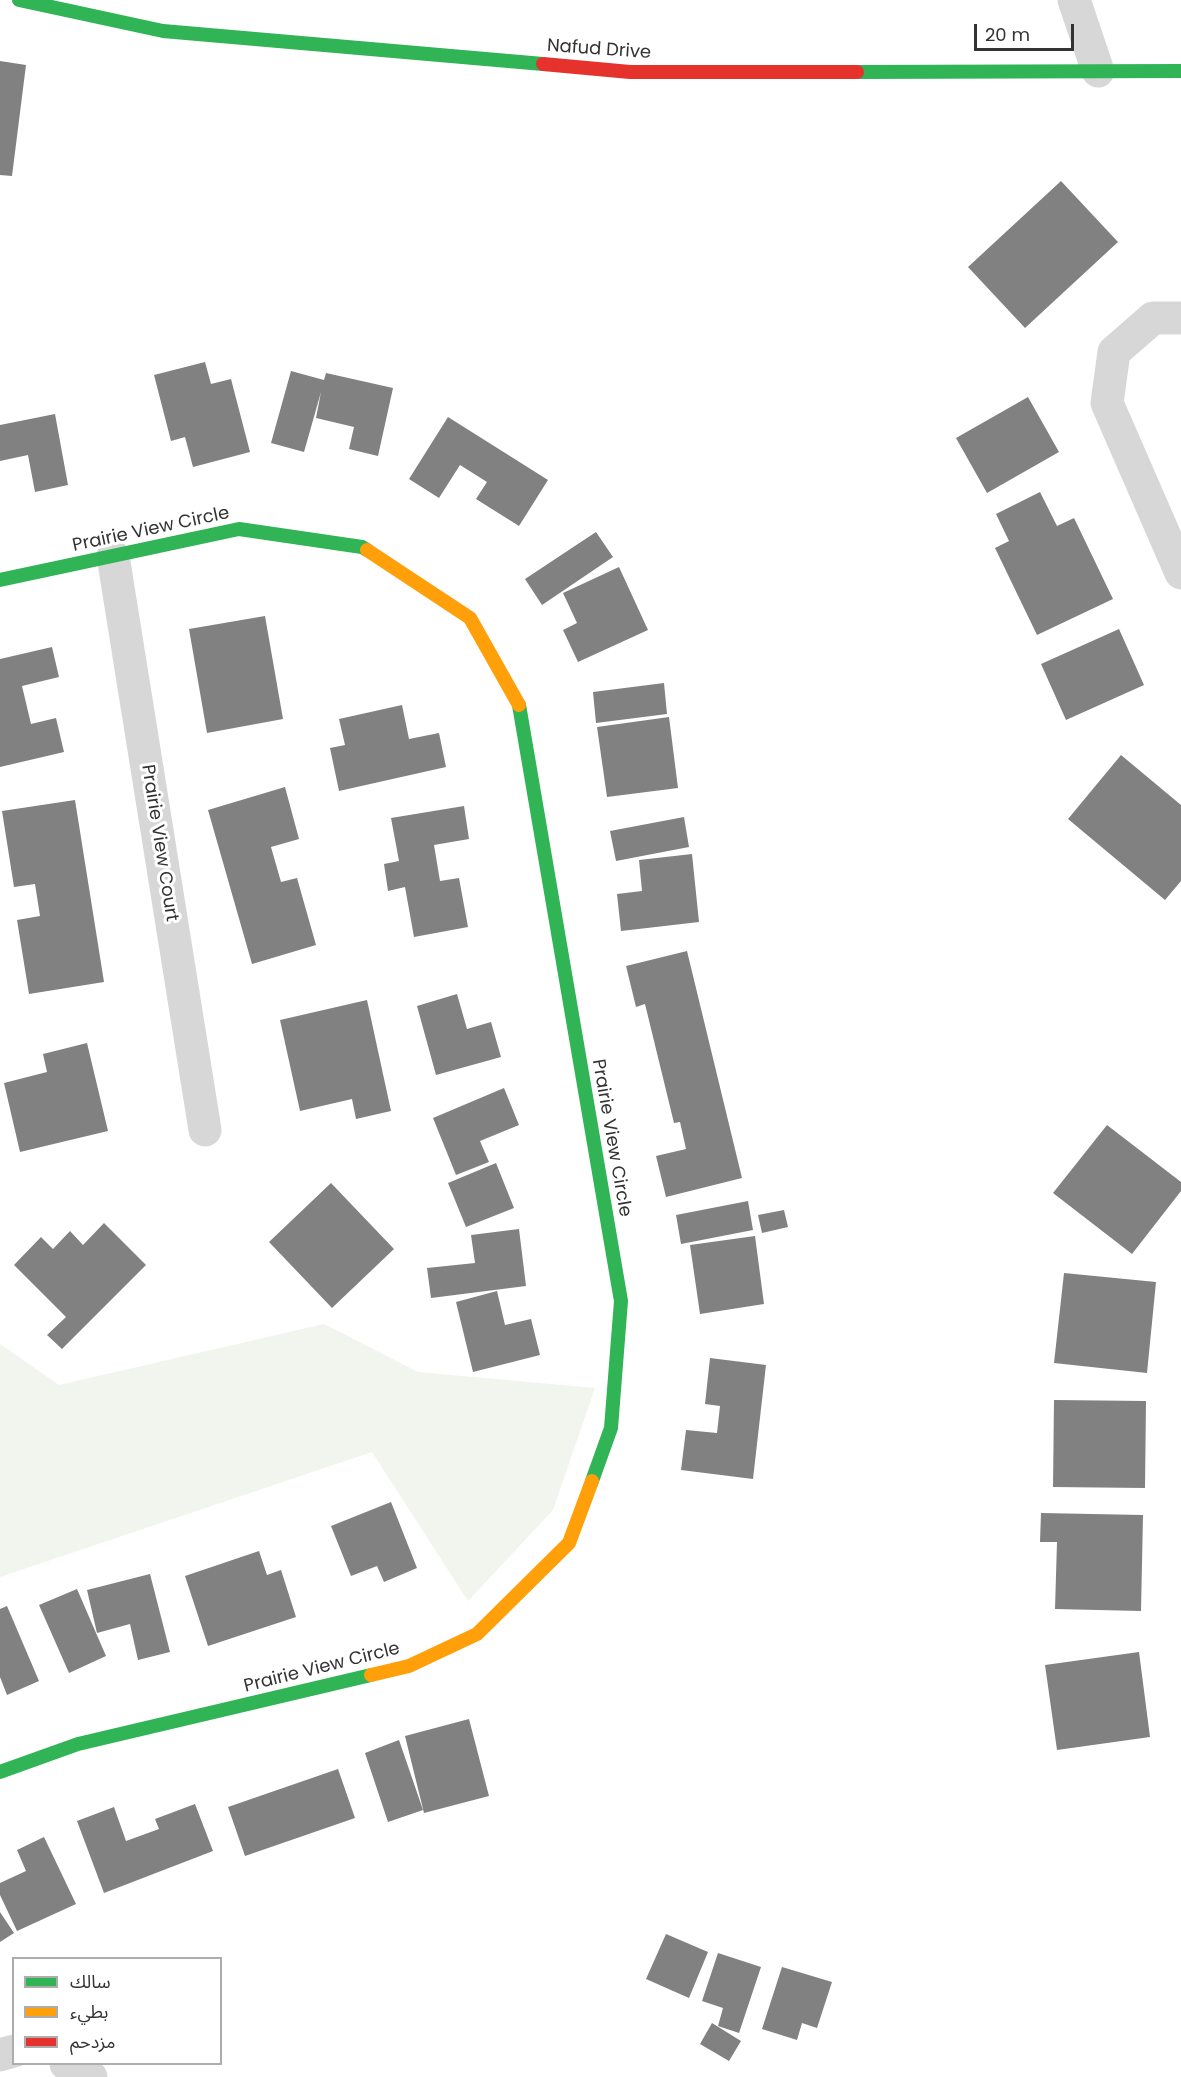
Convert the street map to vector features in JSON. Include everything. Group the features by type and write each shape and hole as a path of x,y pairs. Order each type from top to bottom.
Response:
{"street":[{"name":"Nafud Drive","path":"19,0 164,31 630,72 1181,71"},
{"path":"1074,0 1098,71"},
{"path":"1181,318 1153,318 1114,352 1107,403 1181,573"},
{"name":"Prairie View Circle","path":"0,580 239,529 362,546 470,618 520,709 621,1301 611,1428 569,1543 477,1634 409,1666 78,1744 0,1772"},
{"name":"Prairie View Court","path":"114,556 205,1131"},
{"path":"68,2065 91,2077"}],"shaded area":[{"path":"324,1324 418,1372 595,1388 553,1510 468,1601 372,1452 0,1577 0,1344 59,1385"}],"building":[{"path":"0,61 26,65 12,176 0,175"},
{"path":"1061,181 1118,242 1025,328 968,267"},
{"path":"205,362 211,384 231,379 250,452 193,467 185,437 171,441 154,375"},
{"path":"291,371 324,380 326,373 393,388 378,456 349,449 354,427 316,418 321,392 304,452 271,443"},
{"path":"1028,397 1059,452 987,493 956,438"},
{"path":"55,414 68,485 35,492 28,455 0,461 0,425"},
{"path":"448,417 548,480 519,526 476,499 487,482 460,465 439,498 409,479"},
{"path":"1040,492 1057,526 1074,518 1113,599 1037,635 995,548 1009,541 996,514"},
{"path":"596,532 613,557 542,605 525,579"},
{"path":"619,567 648,630 578,662 563,630 577,623 563,593"},
{"path":"265,616 283,719 207,733 189,629"},
{"path":"1119,629 1144,685 1066,720 1041,664"},
{"path":"52,647 59,677 22,686 31,724 56,718 64,752 0,767 0,659"},
{"path":"664,683 667,714 596,723 593,692"},
{"path":"402,705 409,739 439,733 446,767 339,791 330,748 345,745 339,719"},
{"path":"669,717 678,788 607,797 597,727"},
{"path":"1121,755 1181,805 1181,881 1165,900 1068,819"},
{"path":"285,787 299,839 271,847 281,882 297,878 316,945 252,964 208,810"},
{"path":"75,800 104,982 29,994 17,920 40,916 35,884 14,887 2,811"},
{"path":"464,806 469,839 434,845 440,881 459,878 468,927 414,937 405,887 388,891 384,864 399,861 391,818"},
{"path":"684,817 689,847 616,861 610,831"},
{"path":"692,854 699,922 621,931 617,894 642,891 639,860"},
{"path":"687,951 742,1178 666,1197 656,1156 686,1149 680,1122 674,1123 645,1004 636,1007 626,966"},
{"path":"457,994 467,1029 491,1022 501,1057 436,1075 417,1006"},
{"path":"367,1000 391,1111 356,1119 352,1099 300,1111 280,1020"},
{"path":"87,1043 108,1131 20,1152 4,1083 47,1072 43,1054"},
{"path":"504,1088 519,1125 480,1141 489,1162 456,1175 433,1118"},
{"path":"1107,1125 1181,1182 1181,1191 1132,1254 1053,1193"},
{"path":"496,1163 514,1208 466,1227 448,1183"},
{"path":"331,1183 394,1249 332,1308 269,1242"},
{"path":"748,1201 753,1230 681,1244 676,1215"},
{"path":"784,1210 788,1227 762,1233 758,1215"},
{"path":"104,1223 146,1265 62,1349 47,1335 66,1317 14,1265 41,1237 53,1249 70,1231 83,1245"},
{"path":"519,1229 526,1286 431,1298 427,1268 475,1263 471,1235"},
{"path":"755,1236 764,1304 700,1314 690,1245"},
{"path":"1064,1273 1156,1282 1147,1373 1054,1363"},
{"path":"497,1291 505,1325 531,1319 540,1355 473,1372 456,1302"},
{"path":"710,1358 766,1365 753,1479 681,1470 686,1430 717,1433 720,1406 705,1404"},
{"path":"1054,1400 1146,1401 1145,1488 1053,1487"},
{"path":"391,1502 417,1568 384,1582 377,1566 351,1576 331,1526"},
{"path":"1041,1513 1143,1515 1141,1611 1055,1609 1057,1542 1040,1542"},
{"path":"259,1551 267,1575 281,1570 296,1617 208,1646 185,1576"},
{"path":"150,1574 170,1652 138,1660 130,1624 97,1633 87,1590"},
{"path":"77,1589 106,1656 69,1673 39,1605"},
{"path":"7,1606 39,1681 7,1695 0,1677 0,1609"},
{"path":"1139,1652 1150,1737 1057,1750 1045,1665"},
{"path":"469,1719 489,1796 424,1813 405,1736"},
{"path":"399,1740 423,1810 388,1822 365,1753"},
{"path":"338,1769 355,1818 245,1856 228,1807"},
{"path":"195,1804 213,1851 104,1893 77,1821 114,1807 126,1841 159,1829 155,1819"},
{"path":"44,1837 76,1904 17,1931 0,1895 0,1883 26,1871 17,1850"},
{"path":"0,1912 14,1933 0,1942"},
{"path":"666,1934 708,1952 689,1998 646,1979"},
{"path":"718,1953 761,1967 739,2033 718,2026 723,2008 702,2001"},
{"path":"782,1967 832,1982 817,2028 802,2023 797,2040 762,2029"},
{"path":"712,2023 741,2041 729,2061 700,2044"}],"traffic: fast":[{"path":"19,0 163,31 543,64"},
{"path":"857,72 1181,71"},
{"path":"0,580 239,529 362,547 367,550"},
{"path":"519,705 621,1301 611,1428 592,1481"},
{"path":"0,1772 78,1744 371,1675"}],"traffic: slow":[{"path":"367,550 470,618 519,705"},
{"path":"371,1675 409,1666 477,1634 569,1543 592,1481"}],"traffic: jam":[{"path":"543,64 630,72 857,72"}]}
